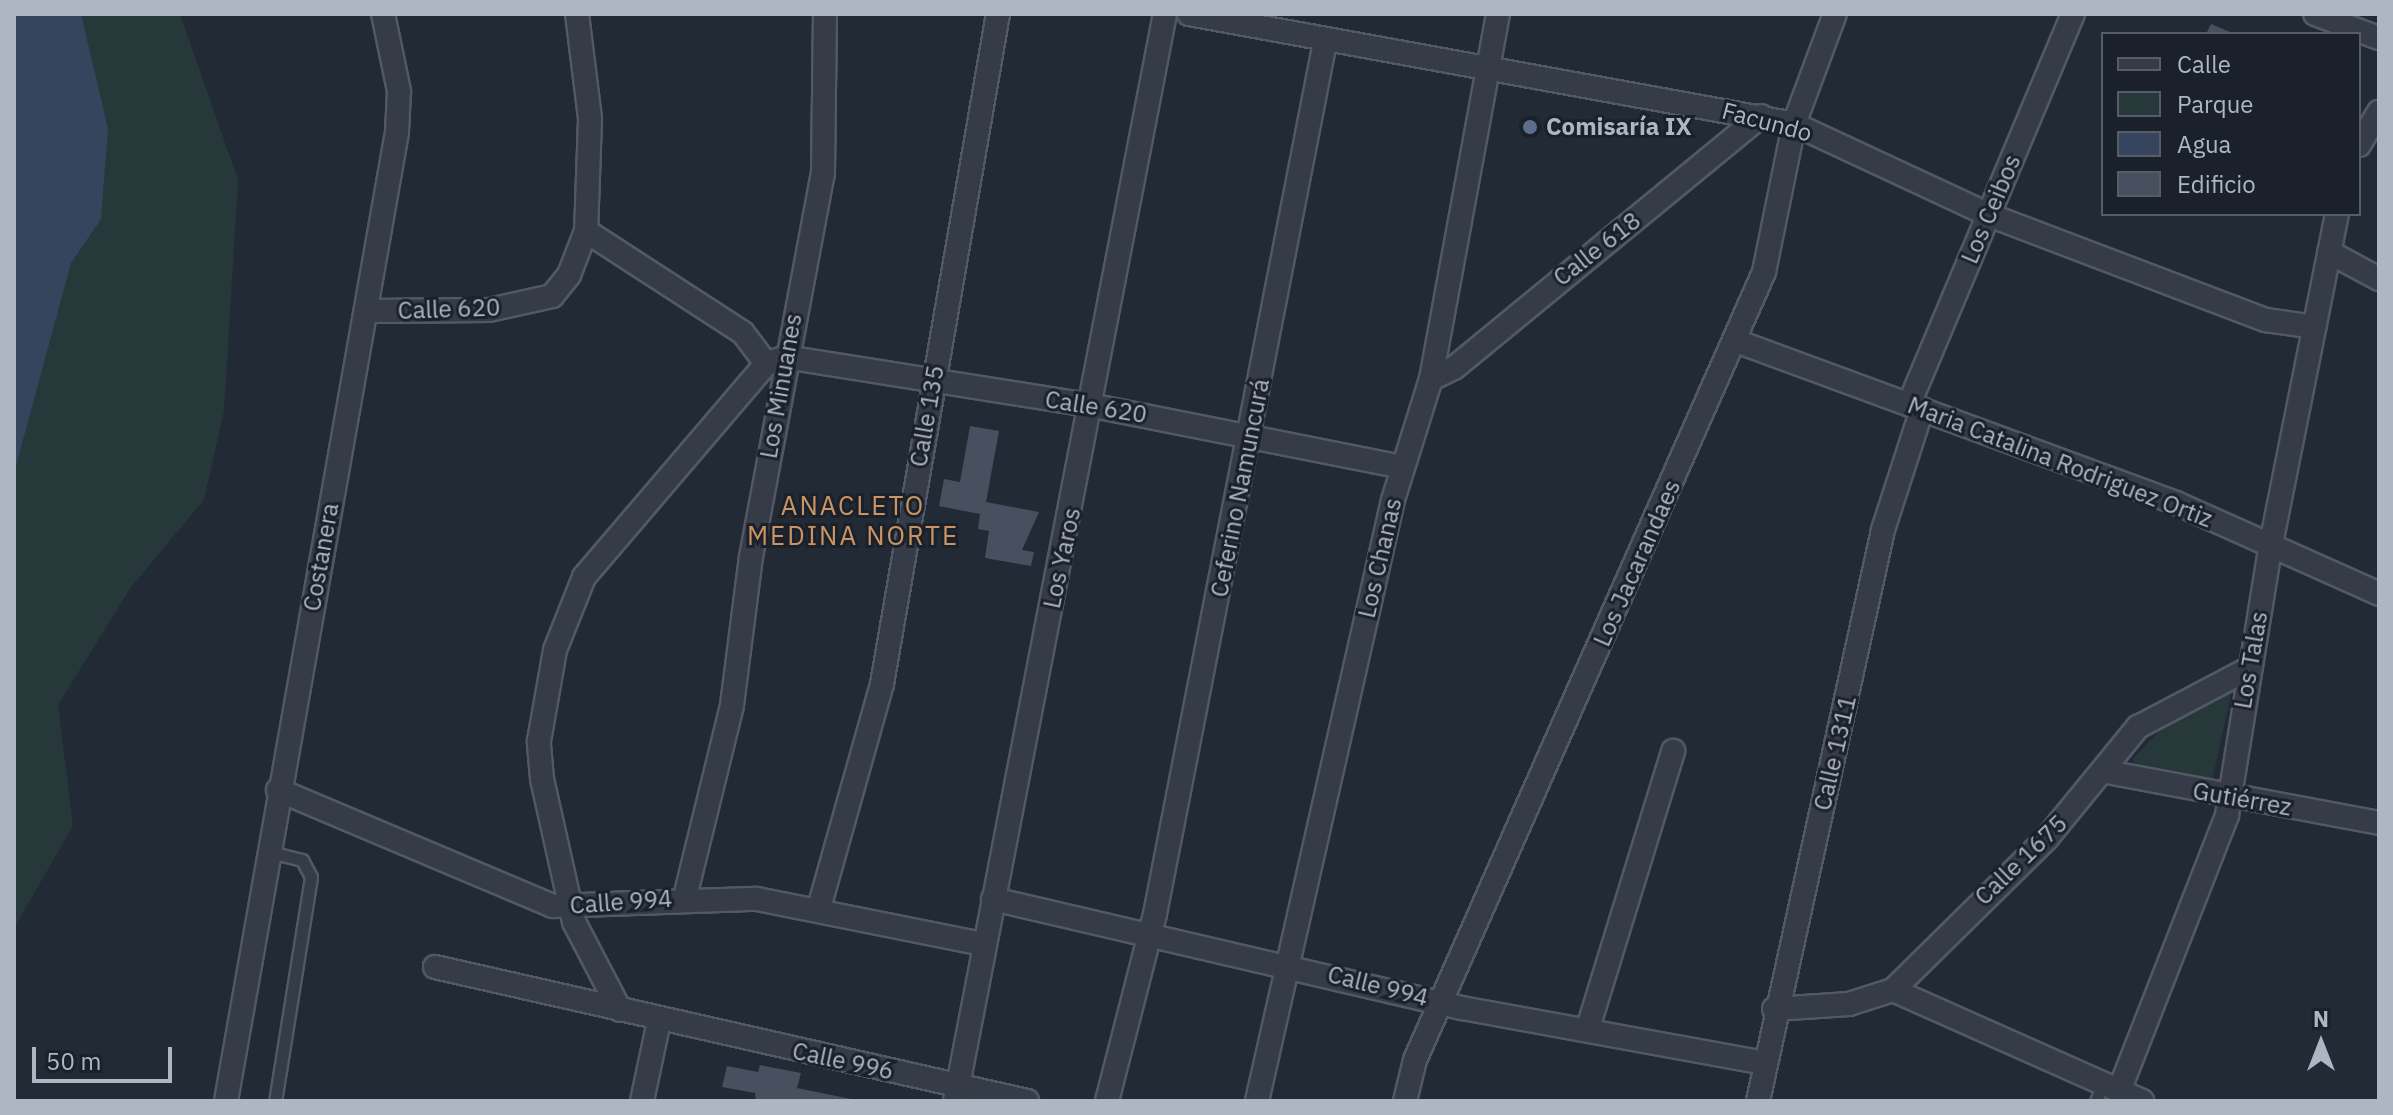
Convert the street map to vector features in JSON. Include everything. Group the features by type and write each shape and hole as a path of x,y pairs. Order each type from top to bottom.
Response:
{"street":[{"name":"Costanera","path":"226,1101 267,851 400,112 383,14"},
{"name":"Calle 620","path":"366,311 489,310 538,301 569,275 586,231 590,119 577,14"},
{"name":"Los Minuanes","path":"685,897 732,705 776,360 826,154 825,14"},
{"name":"Calle 135","path":"819,908 882,684 998,14"},
{"name":"Los Yaros","path":"956,1094 983,944 1094,406 1165,14"},
{"name":"Facundo","path":"1189,14 1325,42 1484,67 1794,124 1989,215 2266,320 2315,327"},
{"name":"Los Chanas","path":"1257,1101 1403,467 1431,379 1484,67 1498,14"},
{"name":"Los Jacarandaes","path":"1405,1101 1441,1002 1736,341 1770,254 1794,124 1835,14"},
{"name":"Los Ceibos","path":"1915,406 1989,215 2073,14"},
{"path":"2315,14 2379,38"},
{"name":"Ceferino Namuncurá","path":"1107,1101 1150,933 1252,434 1325,42"},
{"path":"2361,142 2379,112"},
{"name":"Calle 618","path":"1431,379 1454,368 1761,116"},
{"name":"Los Talas","path":"2106,1092 2231,797 2270,549 2337,216"},
{"path":"586,231 743,333 776,360 666,473 584,577 562,620 538,758 569,907 620,1010"},
{"path":"2329,252 2379,279"},
{"name":"Maria Catalina Rodriguez Ortiz","path":"1736,341 2176,503 2270,549 2379,594"},
{"name":"Calle 620","path":"776,360 1094,406 1252,434 1403,467"},
{"name":"Calle 1311","path":"1758,1101 1774,1009 1883,530 1915,406"},
{"name":"Calle 1675","path":"1774,1009 1849,1004 1893,990 2107,772 2152,716 2250,668"},
{"path":"1588,1028 1673,751"},
{"name":"Gutiérrez","path":"2107,772 2379,823"},
{"name":"Calle 994","path":"278,790 524,897 569,907 685,897 819,908 983,944"},
{"name":"Calle 994","path":"993,899 1287,964 1441,1002 1764,1063"},
{"name":"Calle 996","path":"435,967 956,1094 1027,1101"},
{"path":"1893,990 2106,1092 2142,1101"},
{"path":"642,1101 659,1021"}],"lane":[{"path":"267,851 302,860 311,877 275,1101"}],"green space":[{"path":"14,14 180,14 238,180 224,411 204,500 131,587 58,705 73,826 14,928"},
{"path":"2222,693 2231,695 2211,785 2140,771 2132,760 2163,727"}],"water":[{"path":"14,14 81,14 108,129 101,219 71,263 14,473"}],"building":[{"path":"2211,24 2230,32 2207,32"},
{"path":"970,426 999,431 986,502 1039,512 1022,550 1034,552 1031,566 985,558 989,531 978,529 980,514 939,506 944,479 960,482"},
{"path":"760,1065 801,1073 797,1088 861,1101 756,1101 755,1093 722,1087 727,1066 758,1072"}],"place":[{"name":"Comisaría IX","path":"1530,127"}],"district":[{"name":"ANACLETO MEDINA NORTE","path":"853,521"}]}
